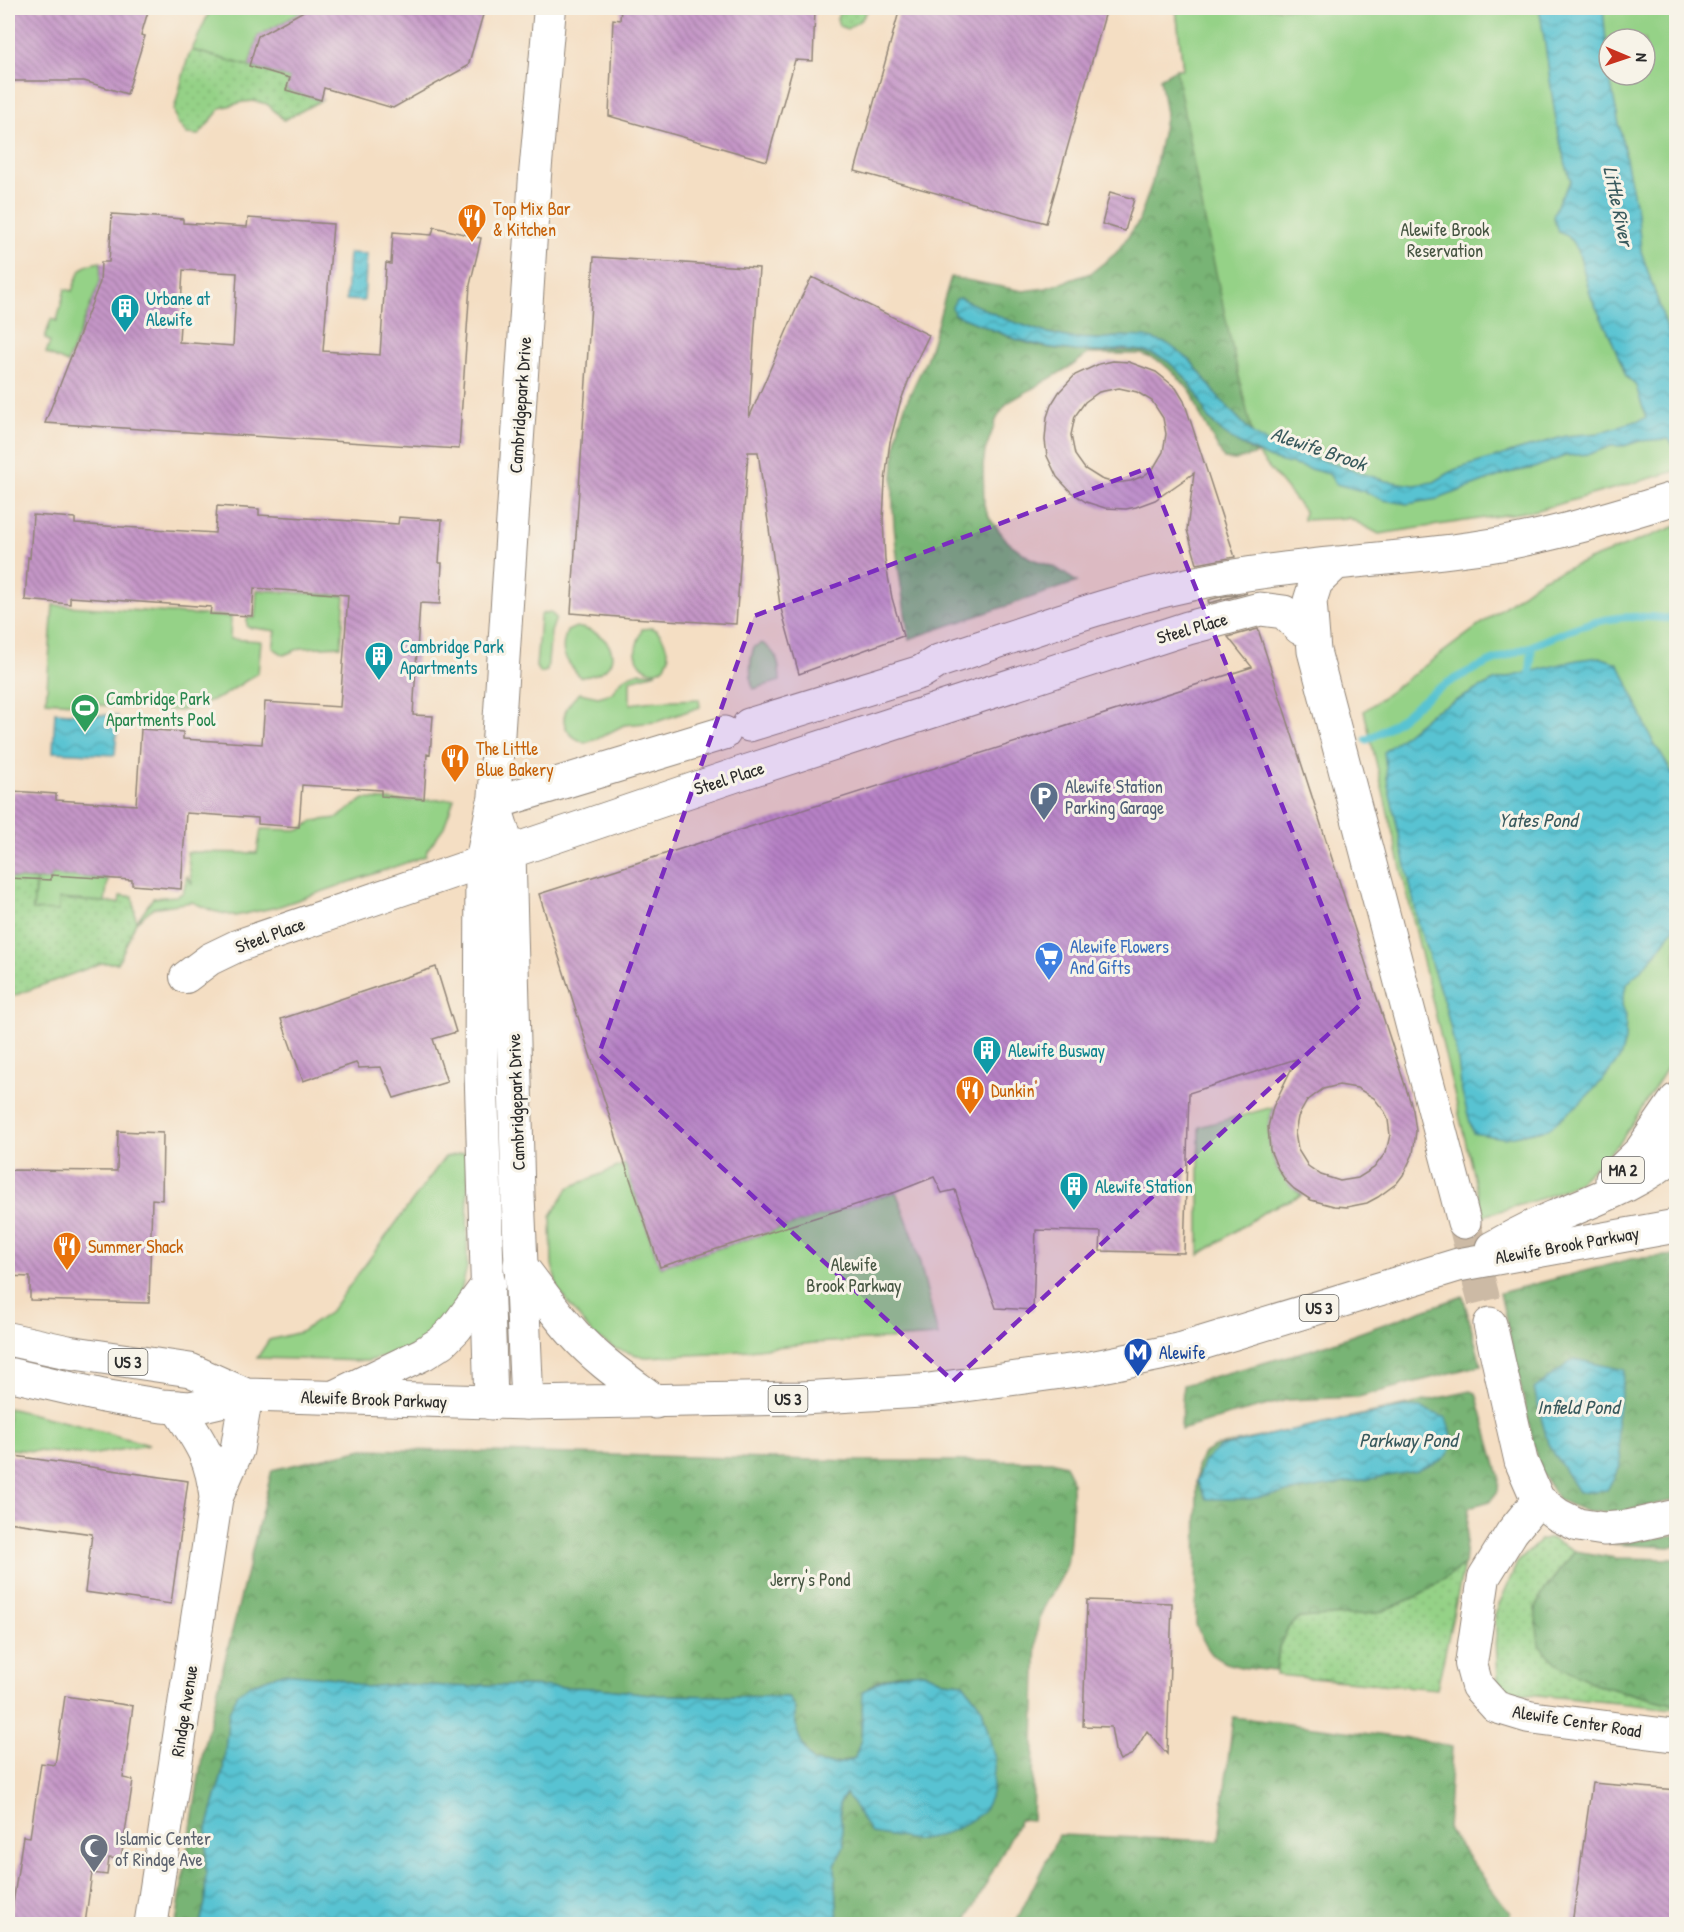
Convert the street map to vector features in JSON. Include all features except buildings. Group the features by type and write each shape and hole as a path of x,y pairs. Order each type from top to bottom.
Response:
{"main road":[{"path":"494,803 921,672 939,662 1108,606 1176,587 1262,571 1476,548 1557,532 1677,498"},
{"path":"1321,564 1299,630 1464,1222"},
{"name":"Steel Place","path":"496,857 1188,627 1260,609 1299,630"},
{"name":"Cambridgepark Drive","path":"494,803 527,1403"},
{"name":"Cambridgepark Drive","path":"491,1402 481,1071 496,857"},
{"name":"MA 2","path":"1550,1219 1593,1194 1619,1174 1651,1138 1677,1100"},
{"name":"Alewife Brook Parkway","path":"1458,1265 1550,1219 1634,1181 1677,1153"},
{"path":"1589,1240 1677,1201"},
{"name":"Alewife Brook Parkway","path":"8,1374 103,1396 190,1408 246,1395 527,1403 802,1398 921,1391 1091,1368 1179,1350 1458,1265 1677,1226"},
{"path":"520,1265 581,1341 601,1361 656,1401"},
{"path":"331,1398 423,1354 442,1342 456,1328 489,1283"},
{"path":"1490,1324 1521,1461 1538,1500 1558,1515 1578,1525 1604,1529 1627,1527 1677,1516"},
{"name":"Alewife Brook Parkway","path":"8,1339 68,1352 190,1370 246,1395"},
{"name":"Rindge Avenue","path":"151,1924 216,1498 237,1450 246,1395"},
{"name":"Rindge Avenue","path":"177,1407 210,1462 216,1498"}],"street":[{"name":"Cambridgepark Drive","path":"494,803 536,175 550,8"},
{"name":"Steel Place","path":"186,977 210,959 237,946 496,857"},
{"name":"Alewife Center Road","path":"1538,1500 1502,1547 1484,1576 1471,1664 1477,1686 1496,1707 1529,1717 1677,1736"}],"highlighted area":[{"path":"1148,468 1361,1004 953,1381 599,1054 754,616"}],"green space":[{"path":"211,8 309,8 258,36 249,66 192,50"},
{"path":"841,8 869,8 862,19 847,29 839,26 837,19"},
{"path":"1176,8 1254,435 1220,399 1190,360 1123,336 1100,339 1071,338 1043,332 1005,319 960,298 954,314 1037,346 1087,352 1138,351 1162,358 1187,378 1207,416 1214,424 1257,454 1236,460 1224,459 1200,415 1192,393 1161,362 1141,354 1088,354 1007,403 997,418 985,451 983,466 984,506 990,519 1008,542 1030,558 1056,568 1077,582 909,639 895,536 894,457 903,413 926,360 951,277 1023,291 1046,288 1091,273 1116,253 1138,223 1152,183 1166,114 1160,78 1176,69 1183,69"},
{"name":"Alewife Brook Reservation","path":"1176,8 1676,8 1676,471 1538,510 1379,534 1349,518 1303,520 1304,511 1257,453 1221,297 1176,69 1183,69"},
{"path":"192,50 290,78 287,90 322,100 284,120 267,104 255,101 243,102 221,108 199,135 187,134 177,122 174,110 188,57"},
{"path":"101,262 100,282 67,363 46,353 50,342 45,338 51,319 57,321 65,289 72,291 81,270 88,265"},
{"name":"Yates Pond","path":"1676,526 1676,1054 1621,1141 1577,1183 1546,1197 1483,1216 1364,711 1543,578"},
{"path":"257,590 345,596 341,646 301,648 284,655 273,648 276,631 247,627 247,618 255,618"},
{"path":"53,605 231,617 230,639 261,641 258,673 221,697 179,711 46,701"},
{"path":"550,612 556,618 551,632 547,671 540,673 536,667 540,618 542,614"},
{"path":"576,627 602,637 609,645 612,654 611,662 595,675 580,677 567,661 563,651 567,631"},
{"path":"652,628 661,636 669,657 665,666 656,671 643,666 636,653 642,629"},
{"path":"762,643 777,659 780,681 753,689 751,673 754,647"},
{"path":"640,672 656,673 630,680 630,704 699,699 700,707 656,722 624,725 585,743 570,733 564,721 565,714 580,693 598,697 612,693 623,679"},
{"path":"364,799 407,801 454,799 444,827 427,850 426,856 277,907 235,916 213,911 192,902 153,908 136,922 153,898 176,896 183,893 187,876 192,884 187,852 257,853 261,829 300,830 313,821 337,818"},
{"path":"8,855 11,855 9,878 36,880 33,910 59,899 119,903 120,896 133,896 136,922 118,963 102,963 8,998"},
{"path":"51,875 108,879 105,902 59,899 59,911 33,910 36,880 51,880"},
{"path":"1273,1107 1269,1133 1272,1156 1284,1177 1302,1195 1267,1210 1199,1255 1199,1127"},
{"path":"468,1152 467,1267 458,1303 437,1330 409,1350 367,1361 257,1358 269,1340 301,1332 330,1312 445,1157"},
{"name":"Alewife Brook Parkway","path":"625,1164 660,1267 896,1192 914,1239 938,1336 814,1343 711,1354 644,1357 616,1349 593,1335 558,1290 552,1264 551,1216 568,1188"},
{"path":"1676,1255 1676,1500 1619,1512 1588,1512 1559,1500 1539,1469 1500,1293 1631,1259"},
{"path":"1463,1296 1481,1365 1358,1397 1287,1400 1181,1430 1183,1385 1314,1349"},
{"path":"1471,1391 1476,1393 1499,1476 1498,1491 1490,1501 1469,1507 1464,1565 1420,1595 1379,1613 1300,1618 1288,1628 1279,1647 1276,1671 1233,1665 1217,1659 1205,1644 1196,1625 1197,1467 1204,1453 1214,1447"},
{"path":"8,1408 149,1445 90,1455 8,1449"},
{"name":"Jerry's Pond","path":"363,1449 856,1461 1052,1461 1065,1465 1071,1476 1072,1484 1071,1523 1066,1567 1042,1612 1037,1630 1032,1820 1020,1819 965,1924 838,1924 835,1865 844,1845 839,1804 847,1793 851,1799 988,1732 982,1708 963,1683 943,1681 924,1672 899,1674 877,1681 863,1692 861,1739 855,1758 829,1764 813,1762 807,1754 798,1735 795,1709 788,1697 659,1695 597,1688 482,1685 472,1687 400,1684 366,1687 337,1678 282,1673 250,1685 229,1712 223,1771 207,1829 205,1903 200,1924 176,1924 204,1745 272,1470"},
{"path":"1676,1535 1676,1545 1670,1547 1612,1544"},
{"path":"1550,1538 1575,1551 1546,1588 1535,1608 1597,1685 1676,1705 1676,1709 1508,1692 1498,1681 1495,1614 1517,1563 1540,1541"},
{"path":"1575,1551 1615,1558 1676,1559 1676,1705 1597,1685 1560,1666 1539,1645 1535,1608 1546,1588"},
{"path":"1464,1565 1437,1689 1276,1675 1279,1647 1288,1628 1300,1618 1332,1615 1420,1595"},
{"path":"1233,1717 1426,1741 1452,1747 1447,1829 1510,1913 1509,1924 1015,1924 1059,1835 1219,1841"}],"water":[{"name":"Little River","path":"1539,8 1603,8 1605,27 1597,27 1597,87 1611,87 1638,217 1641,251 1670,337 1676,347 1676,451 1668,439 1640,441 1624,446 1611,446 1590,454 1565,456 1534,468 1508,473 1438,499 1407,504 1383,500 1366,492 1336,484 1329,474 1271,459 1238,443 1208,418 1197,394 1182,374 1165,359 1143,351 1123,349 1103,352 1076,351 1046,347 1018,340 954,314 952,307 956,299 960,298 1005,319 1043,332 1071,338 1146,337 1168,344 1190,360 1220,399 1254,435 1274,447 1297,452 1386,481 1414,485 1434,482 1454,470 1532,446 1566,436 1599,433 1646,418 1636,386 1626,376 1591,297 1578,250 1568,236 1558,232 1553,216 1559,200 1571,181 1555,117"},
{"path":"349,253 367,254 364,301 346,300"},
{"name":"Yates Pond","path":"1599,657 1617,663 1624,674 1651,738 1676,779 1676,925 1656,954 1626,985 1622,1005 1626,1015 1625,1041 1620,1058 1603,1080 1580,1103 1548,1129 1504,1138 1473,1133 1462,1093 1458,1061 1446,1009 1419,926 1388,785 1384,752 1431,713 1494,681 1577,660"},
{"name":"Cambridge Park Apartments Pool","path":"55,712 118,716 115,755 53,752"},
{"name":"Infield Pond","path":"1574,1359 1625,1370 1617,1420 1621,1464 1607,1490 1578,1492 1548,1444 1534,1389"},
{"name":"Parkway Pond","path":"1404,1407 1421,1408 1447,1418 1451,1430 1452,1447 1444,1458 1417,1471 1250,1499 1206,1499 1197,1480 1204,1461 1220,1447"},
{"path":"924,1672 943,1681 963,1683 982,1708 995,1759 992,1793 983,1812 968,1822 943,1835 916,1840 871,1833 846,1793 839,1804 844,1845 835,1865 838,1924 200,1924 205,1903 207,1829 223,1771 229,1712 238,1693 250,1685 282,1673 337,1678 366,1687 400,1684 472,1687 482,1685 597,1688 659,1695 788,1697 795,1709 798,1735 807,1754 813,1762 830,1764 855,1758 861,1739 863,1692 877,1682 892,1677"}],"waterway":[{"path":"1530,672 1532,646 1567,631 1617,618 1676,619"},
{"path":"1366,740 1395,723 1449,682 1532,646"}],"tunnel":[{"path":"1464,1222 1490,1324"}],"place":[{"name":"Top Mix Bar & Kitchen","path":"472,244"},
{"name":"Urbane at Alewife","path":"125,334"},
{"name":"Cambridge Park Apartments","path":"379,682"},
{"name":"Cambridge Park Apartments Pool","path":"85,734"},
{"name":"The Little Blue Bakery","path":"455,784"},
{"name":"Alewife Station Parking Garage","path":"1044,822"},
{"name":"Alewife Flowers And Gifts","path":"1049,982"},
{"name":"Alewife Busway","path":"987,1076"},
{"name":"Dunkin'","path":"970,1116"},
{"name":"Alewife Station","path":"1074,1212"},
{"name":"Summer Shack","path":"67,1272"},
{"name":"Alewife","path":"1138,1378"},
{"name":"Islamic Center of Rindge Ave","path":"94,1874"}],"water label":[{"name":"Alewife Brook","path":"1319,448"}]}
